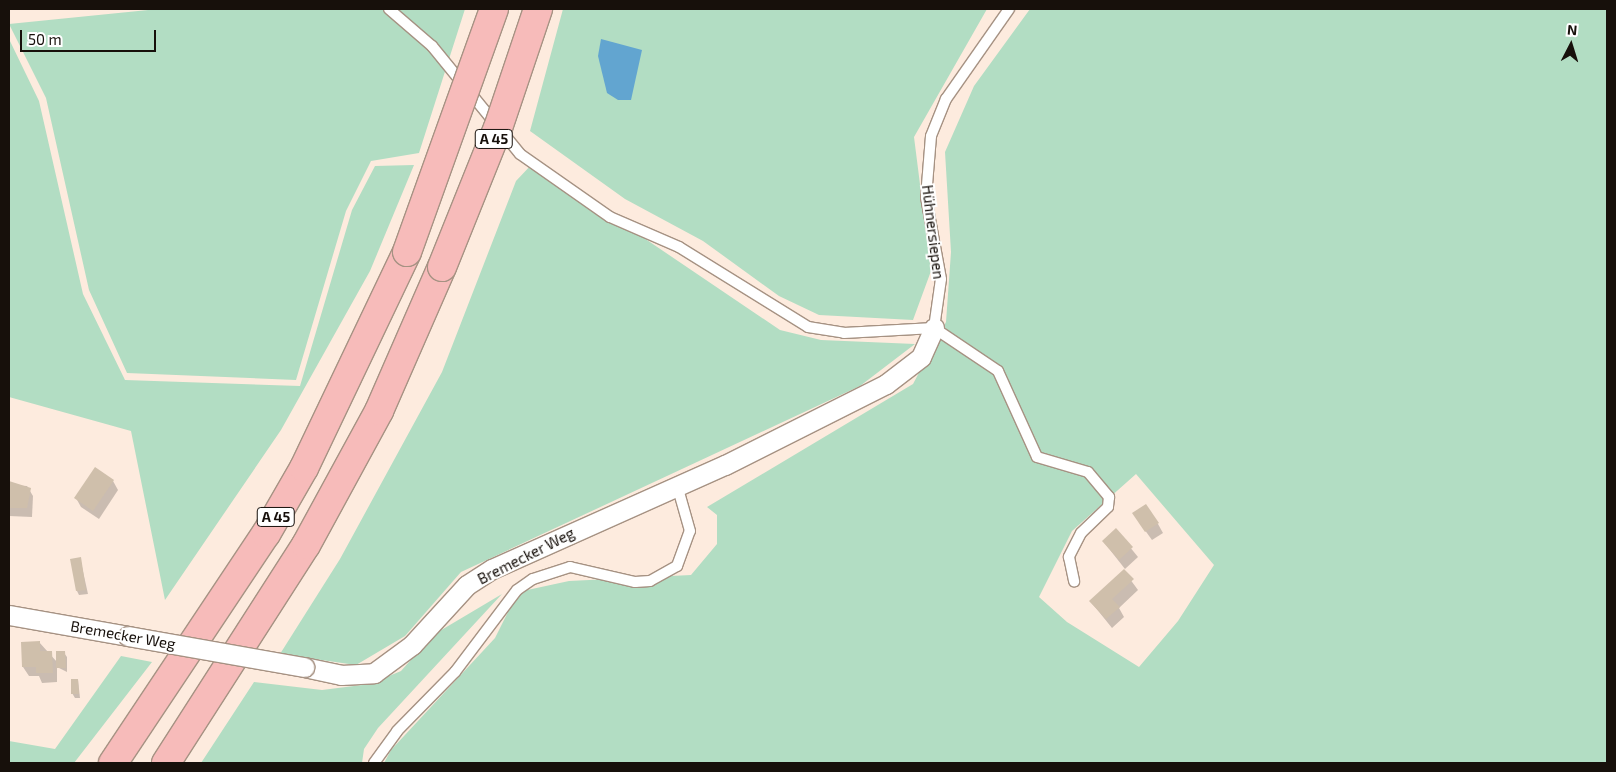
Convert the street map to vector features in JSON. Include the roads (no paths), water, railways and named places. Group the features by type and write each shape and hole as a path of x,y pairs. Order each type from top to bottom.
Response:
{"highway":[{"name":"A 45","path":"114,763 281,509 407,252 494,9"},
{"name":"A 45","path":"166,763 306,545 379,411 442,267 498,128 538,9"}],"street":[{"name":"Bremecker Weg","path":"9,614 341,675 374,673 412,645 468,585 492,569 678,485 886,384 921,358 934,328"}],"lane":[{"path":"389,9 432,46 520,154 610,217 679,247 808,326 844,333 934,328 998,371 1037,457 1088,472 1109,498 1108,507 1082,533 1068,558 1074,581"},
{"name":"Hühnersiepen","path":"934,328 941,279 926,198 931,136 946,99 1009,9"},
{"path":"374,763 397,731 455,672 517,590 533,579 570,567 635,582 650,581 677,566 690,531 678,485"}],"water":[{"path":"601,39 642,50 631,100 618,100 607,93 598,56"}]}
